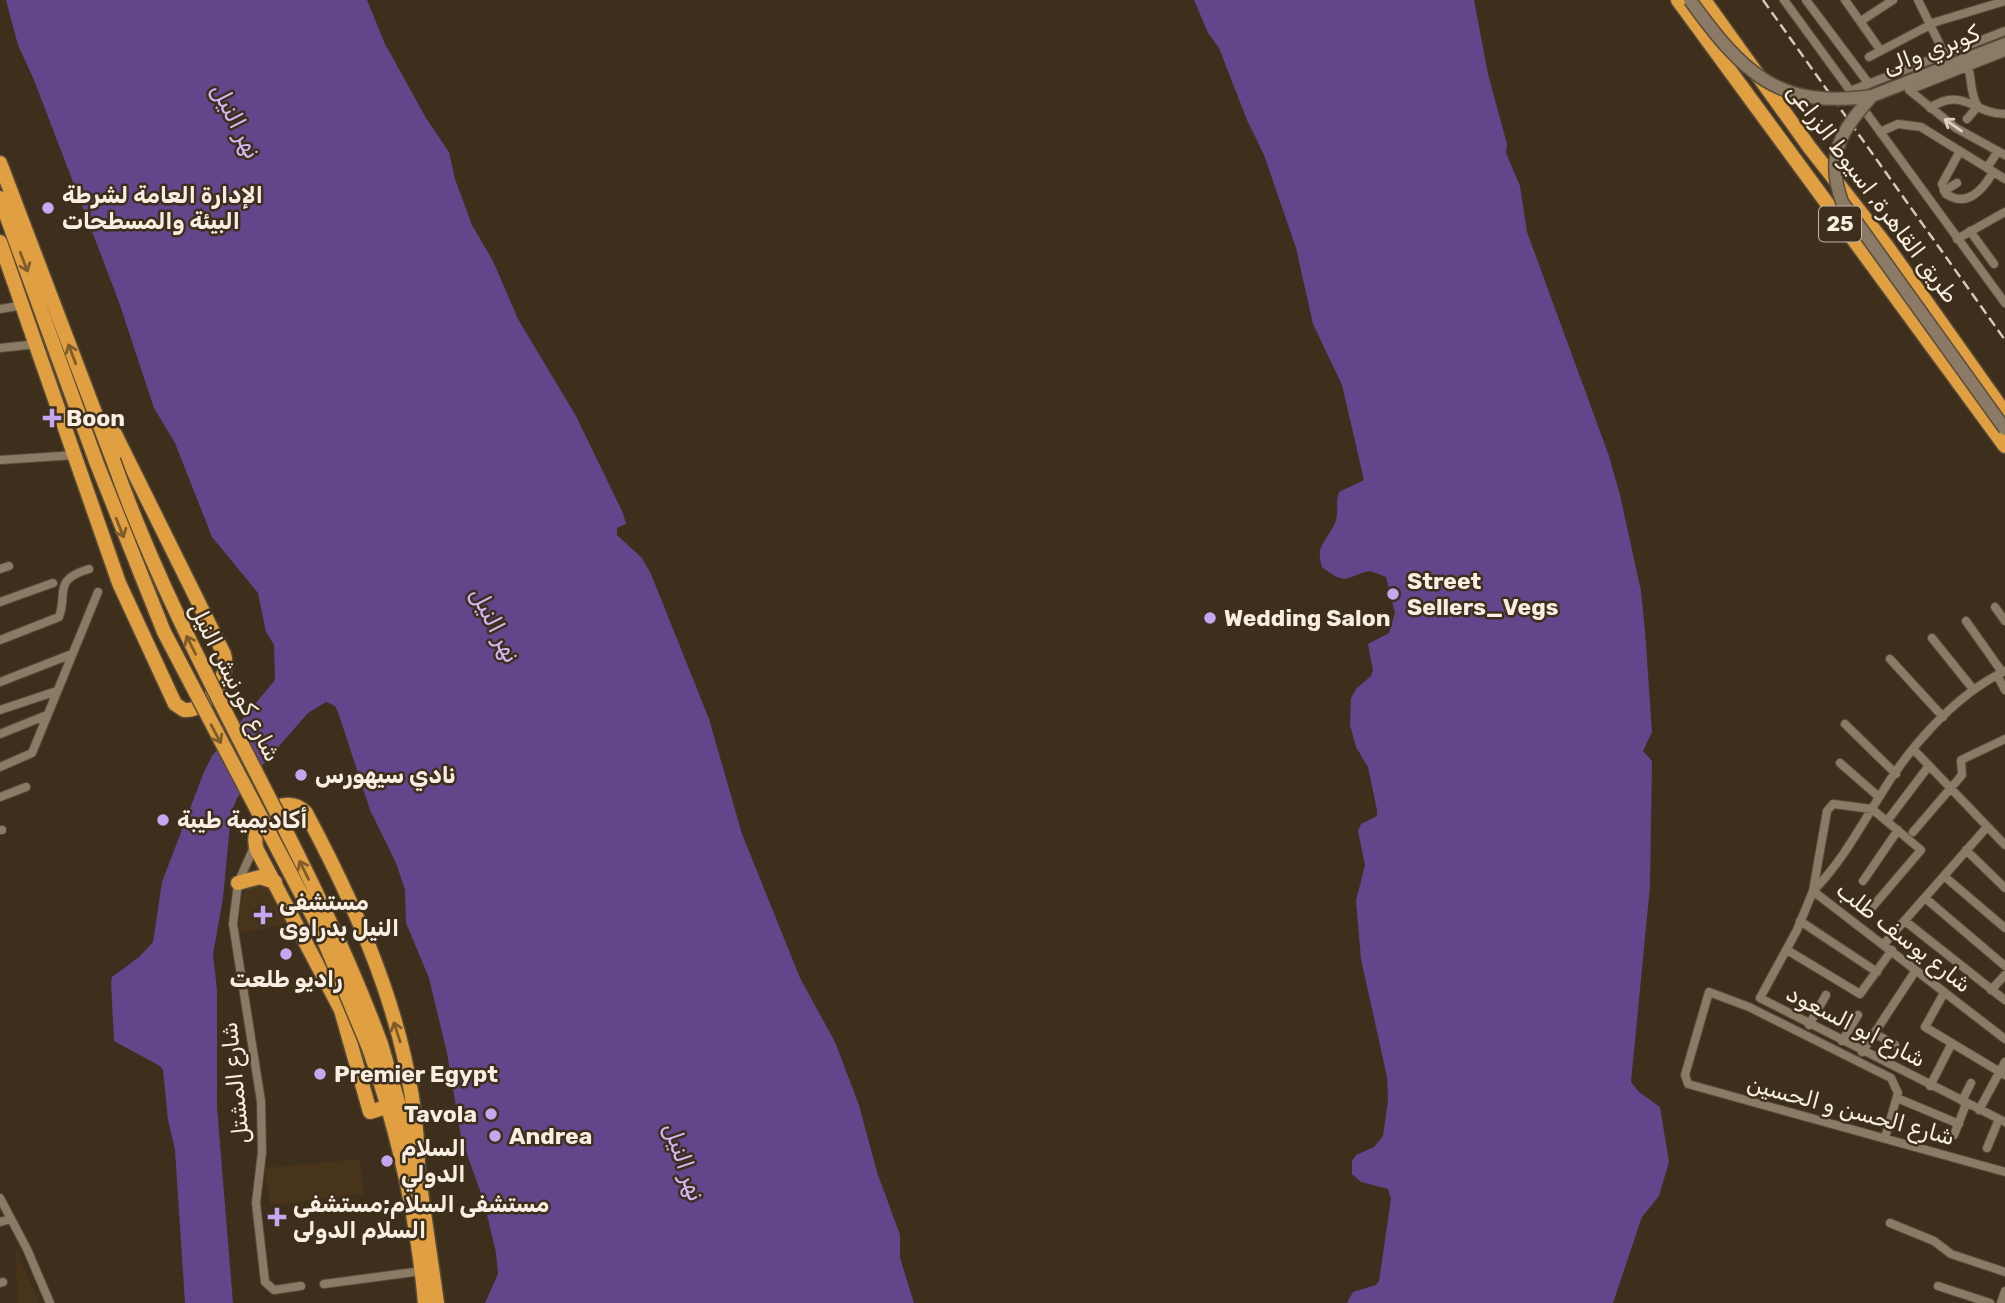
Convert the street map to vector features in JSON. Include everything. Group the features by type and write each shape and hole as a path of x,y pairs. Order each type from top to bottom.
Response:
{"highway":[{"name":"طريق القاهرة, اسيوط الزراعى","path":"1680,0 1768,120 1794,162 2005,446"},
{"name":"طريق القاهرة, اسيوط الزراعى","path":"1704,0 1810,148 1886,245 2005,414"},
{"path":"1768,120 1779,127 1783,122 1784,112"},
{"path":"1794,162 1795,146 1810,148"},
{"name":"شارع كورنيش النيل","path":"0,163 161,583 345,951 418,1171 437,1303"},
{"name":"شارع كورنيش النيل","path":"0,198 97,464 164,632 318,926 375,1046 408,1183 425,1303"},
{"path":"0,242 30,321 119,583 178,708 195,709 222,683 226,674 224,654 115,434 96,418"},
{"path":"30,321 51,334"},
{"path":"389,1106 370,1112 341,1010 255,845 258,822 281,805 295,805 308,817 348,897 380,980 403,1053 416,1118 418,1171"},
{"path":"238,883 260,877 275,882"}],"main road":[{"name":"كوبري والى","path":"1680,0 1716,45 1763,87 1804,102 1844,104 2005,45"},
{"name":"كوبري والى","path":"1690,0 1742,66 1765,83 1805,98 1844,100 1873,92"},
{"name":"كوبري والى","path":"1873,92 1846,141 1839,165 1847,199 2005,421"},
{"name":"كوبري والى","path":"1873,92 1846,128 1836,152 1834,176 1842,202 2005,429"}],"street":[{"path":"1784,0 2005,303"},
{"path":"1806,0 1873,92"},
{"path":"1845,0 1881,51"},
{"path":"1861,21 1893,0"},
{"path":"1918,0 1945,55"},
{"path":"1869,57 1929,24 2005,1"},
{"path":"1850,91 1873,92 1945,55 2005,32"},
{"path":"1945,192 1961,199 1978,194 2002,153 1956,128 1909,92 1911,88 2005,52"},
{"path":"1968,66 1972,82 1970,92 1977,106"},
{"path":"1930,108 1948,99 1958,99 1992,113 2005,114"},
{"path":"1967,119 1977,106"},
{"path":"1880,132 1898,124 1921,127 2005,179"},
{"path":"1945,192 1943,179 1952,169 1959,151"},
{"path":"1933,205 1957,183"},
{"path":"1957,239 2001,211"},
{"path":"1970,231 1994,264"},
{"path":"0,309 24,305"},
{"path":"0,348 38,344"},
{"path":"0,460 76,455"},
{"path":"0,569 9,566"},
{"path":"0,640 56,620 61,614 60,595 68,579 72,574 89,569"},
{"path":"0,602 53,583"},
{"path":"0,767 32,753 98,592"},
{"path":"1995,607 2005,621"},
{"path":"1966,621 2001,673 2005,690"},
{"path":"1933,638 1973,689"},
{"path":"0,682 72,654"},
{"path":"1890,659 1943,718"},
{"path":"1812,891 1836,866 1879,797 1943,718 1973,689 2001,673"},
{"path":"0,710 57,691"},
{"path":"0,734 47,715"},
{"path":"1845,724 1896,774"},
{"path":"1913,832 1962,775 1961,760 2005,739"},
{"path":"1915,751 2005,845"},
{"path":"1840,763 1879,797"},
{"path":"1887,821 1928,767"},
{"path":"0,797 26,787"},
{"path":"1812,891 1828,808 1833,804 1872,809 1921,850 1869,911"},
{"path":"1884,944 1987,827"},
{"path":"1863,881 1898,830"},
{"name":"شارع المشتل","path":"255,845 238,883 233,924 261,1101 262,1152 256,1203 265,1282 274,1290 301,1286"},
{"path":"1966,850 2005,888"},
{"path":"1944,876 2005,928"},
{"name":"شارع ابو السعود","path":"1812,891 1787,950 1763,988 1760,998 2002,1121"},
{"name":"شارع يوسف طلب","path":"1812,891 1892,950 1944,993 2003,1034"},
{"path":"1925,898 2005,966"},
{"path":"1800,921 1877,972"},
{"path":"1905,921 2005,1000"},
{"path":"1787,950 1861,994 1892,950"},
{"path":"1862,1052 1916,970"},
{"path":"1992,989 2005,975"},
{"name":"شارع الحسن و الحسين","path":"1896,1098 1898,1087 1891,1078 1714,992 1709,992 1685,1074 1688,1084 2005,1172"},
{"path":"1944,993 1925,1026 2002,1074"},
{"path":"1810,1025 1826,995"},
{"path":"1842,1041 1858,1015"},
{"path":"1874,1033 1895,1045"},
{"path":"1930,1086 1952,1043"},
{"path":"1979,1110 2002,1074 2005,1062"},
{"path":"1954,1135 1971,1083"},
{"path":"1885,1138 1896,1098 1959,1124"},
{"path":"1987,1148 2002,1121"},
{"path":"0,1198 50,1303"},
{"path":"0,1222 11,1219"},
{"path":"1890,1223 1934,1241 1951,1254 2005,1272"},
{"path":"324,1284 422,1271"},
{"path":"1938,1286 1990,1303"},
{"path":"2001,1303 2005,1291"}],"shaded area":[{"name":"مستشفى النيل بدراوى","path":"257,883 274,889 290,923 238,934 242,896 248,886"},
{"path":"359,1159 364,1194 270,1205 264,1168"},
{"path":"16,1249 39,1303 17,1303"}],"water":[{"name":"نهر النيل","path":"6,0 367,0 385,44 426,118 449,152 455,179 472,225 493,261 518,319 576,416 623,513 626,524 617,528 617,535 642,558 651,574 709,719 742,834 800,978 835,1042 859,1105 877,1172 900,1235 900,1258 914,1303 485,1303 498,1274 496,1253 484,1202 461,1137 447,1053 429,978 406,923 405,890 396,863 370,810 339,715 335,706 326,702 308,713 266,761 237,798 231,814 223,898 213,954 217,990 217,1107 233,1303 185,1303 175,1150 168,1120 163,1070 114,1041 111,982 112,977 139,957 153,942 162,882 204,772 212,756 275,680 274,645 266,632 258,593 212,537 175,443 154,408 119,302 18,45"},
{"path":"1194,0 1474,0 1488,74 1507,144 1506,153 1520,186 1527,232 1609,456 1641,591 1652,732 1643,751 1652,761 1650,886 1631,1082 1639,1092 1660,1107 1669,1162 1659,1196 1642,1217 1613,1303 1347,1303 1353,1292 1376,1285 1379,1281 1391,1199 1388,1189 1361,1182 1352,1174 1352,1161 1356,1155 1374,1147 1383,1136 1388,1100 1387,1077 1361,959 1356,901 1365,865 1358,831 1361,824 1377,816 1377,810 1368,767 1356,747 1350,725 1351,698 1356,689 1371,676 1373,670 1368,644 1389,633 1395,613 1386,577 1370,571 1343,579 1322,567 1321,547 1336,520 1339,492 1364,480 1342,385 1313,324 1296,248 1264,155 1247,120 1219,48 1208,33"}],"railway":[{"path":"1763,0 2005,340"}],"place":[{"name":"الإدارة العامة لشرطة البيئة والمسطحات","path":"48,208"},
{"name":"Boon","path":"52,418"},
{"name":"Street Sellers_Vegs","path":"1393,594"},
{"name":"Wedding Salon","path":"1210,618"},
{"name":"نادي سيهورس","path":"301,775"},
{"name":"أكاديمية طيبة","path":"163,820"},
{"name":"مستشفى النيل بدراوى","path":"263,915"},
{"name":"راديو طلعت","path":"286,954"},
{"name":"Premier Egypt","path":"320,1074"},
{"name":"Tavola","path":"491,1114"},
{"name":"Andrea","path":"495,1136"},
{"name":"السلام الدولي","path":"387,1161"},
{"name":"مستشفى السلام;مستشفى السلام الدولى","path":"277,1217"}]}
